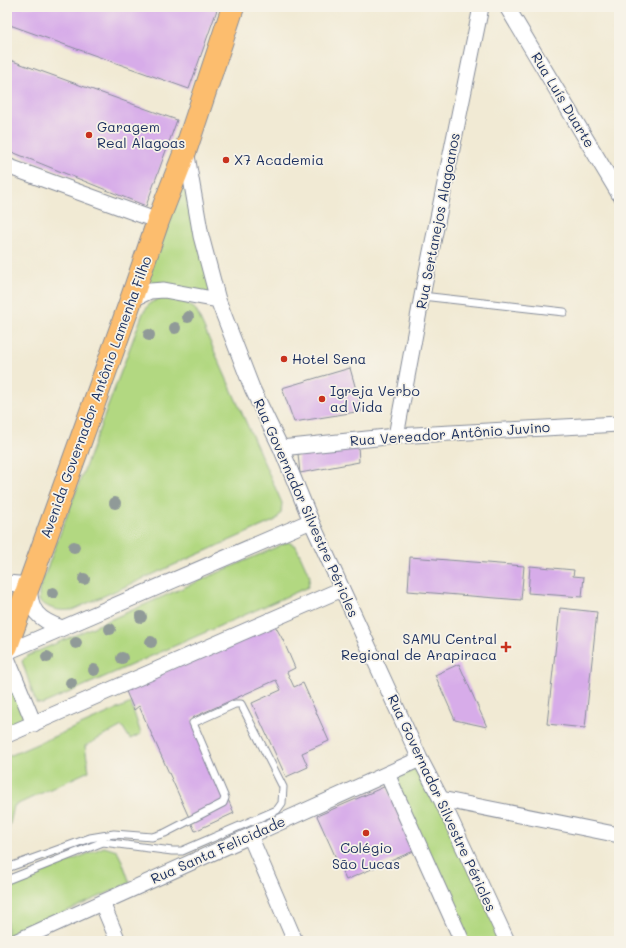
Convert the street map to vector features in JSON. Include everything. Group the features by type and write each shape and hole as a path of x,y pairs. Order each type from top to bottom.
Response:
{"main road":[{"name":"Avenida Governador Antônio Lamenha Filho","path":"7,646 158,221 186,149 234,7"}],"street":[{"name":"Rua Sertanejos Alagoanos","path":"396,436 422,296 482,7"},
{"name":"Rua Luís Duarte","path":"507,7 619,194"},
{"name":"Rua Governador Silvestre Péricles","path":"186,149 201,236 218,300 252,388 281,448 311,521 420,759 507,941"},
{"path":"7,166 158,221"},
{"path":"131,300 150,291 164,290 218,300"},
{"name":"Rua Vereador Antônio Juvino","path":"281,448 396,436 619,424"},
{"path":"7,652 311,521"},
{"path":"7,583 29,585 34,611 53,625 62,628"},
{"path":"7,735 342,589"},
{"path":"7,658 34,724"},
{"name":"Rua Santa Felicidade","path":"17,941 420,759"},
{"path":"387,774 462,941"},
{"path":"440,799 619,835"},
{"path":"250,836 295,941"},
{"path":"102,903 118,941"}],"lane":[{"path":"422,296 564,312"},
{"path":"7,868 90,838 114,834 152,837 165,833 222,803 225,798 193,723 235,704 241,704 283,787 282,803 277,810 182,851 103,842 7,880"}],"green space":[{"path":"186,149 218,300 164,290 131,300"},
{"path":"161,298 180,300 196,310 282,503 281,513 276,520 72,610 58,610 51,608 39,601 39,590 143,313 150,303"},
{"path":"288,542 296,546 310,577 308,587 43,704 36,703 22,661 27,656"},
{"path":"7,658 34,724 7,735"},
{"path":"131,703 141,734 130,739 122,726 85,746 89,771 14,806 7,837 7,757"},
{"path":"420,759 507,941 462,941 387,774"},
{"path":"104,847 117,851 130,883 7,938 7,887"}],"building":[{"path":"7,7 218,7 189,89 7,24"},
{"name":"Garagem Real Alagoas","path":"7,59 177,120 146,206 7,150"},
{"name":"Igreja Verbo ad Vida","path":"350,368 362,411 294,422 282,388"},
{"path":"358,445 359,462 300,473 298,454"},
{"path":"410,557 524,566 521,600 408,591"},
{"path":"530,566 574,570 573,576 584,577 582,597 528,593"},
{"path":"560,608 597,612 585,728 547,724"},
{"path":"274,624 283,640 295,668 287,672 294,687 303,683 329,741 302,753 308,767 286,777 252,703 281,690 276,680 192,718 234,813 195,831 139,706 134,710 125,689"},
{"path":"459,664 487,727 455,720 435,675"},
{"name":"Colégio São Lucas","path":"386,786 416,850 346,880 317,816"}],"place":[{"name":"Garagem Real Alagoas","path":"89,135"},
{"name":"X7 Academia","path":"226,160"},
{"name":"Hotel Sena","path":"284,359"},
{"name":"Igreja Verbo ad Vida","path":"322,399"},
{"name":"SAMU Central Regional de Arapiraca","path":"506,647"},
{"name":"Colégio São Lucas","path":"366,833"}]}
